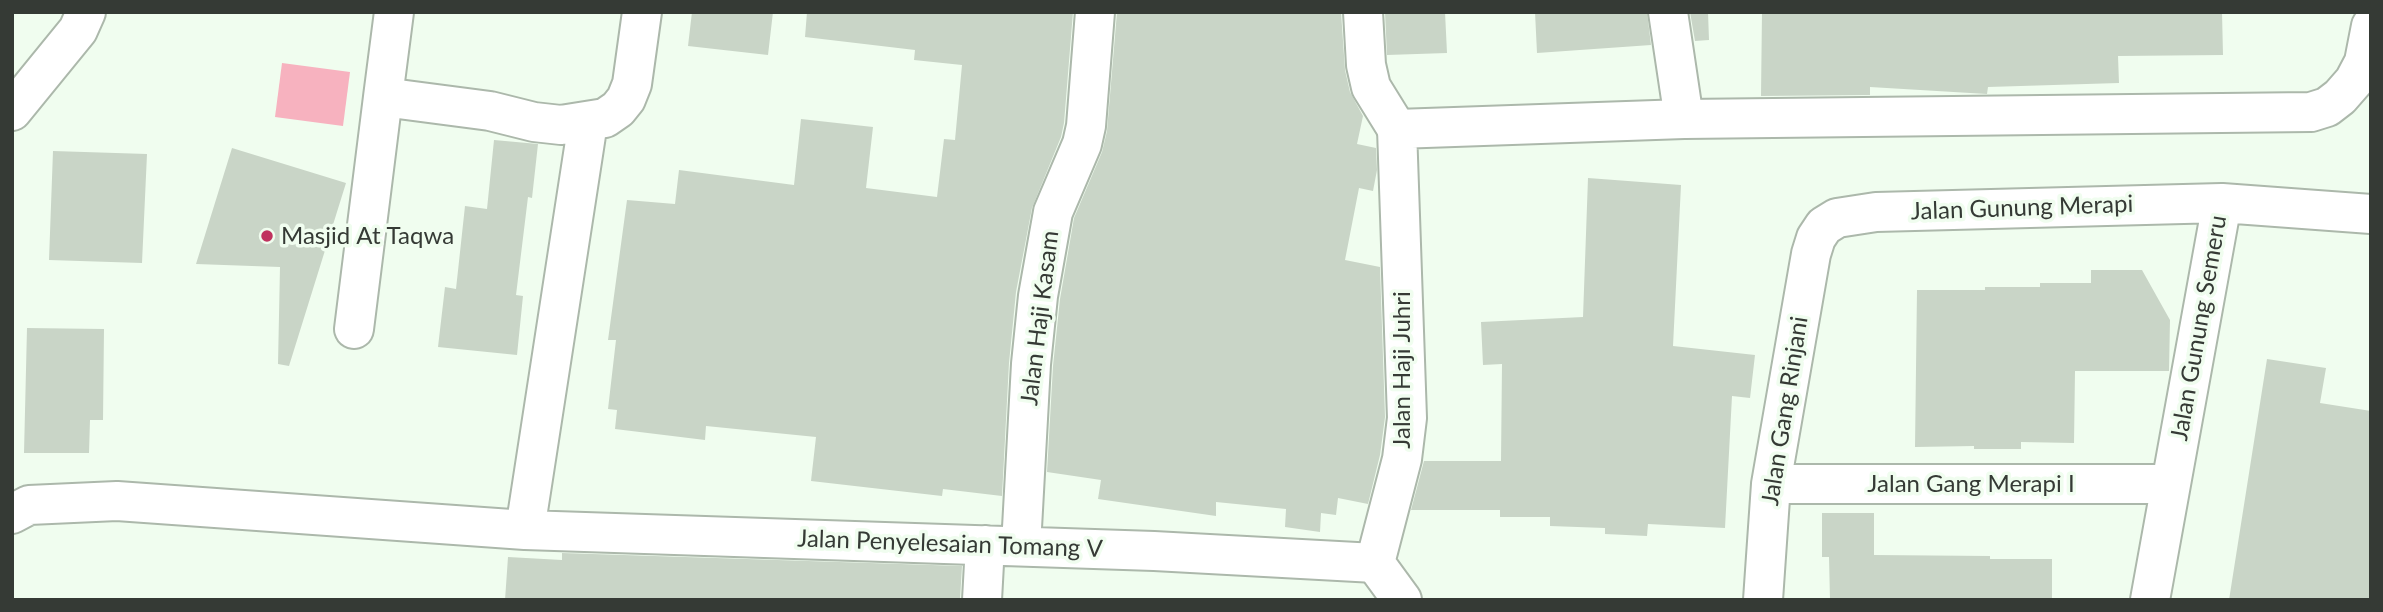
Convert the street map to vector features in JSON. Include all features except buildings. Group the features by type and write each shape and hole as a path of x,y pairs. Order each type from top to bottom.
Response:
{"street":[{"path":"12,111 78,30 86,12"},
{"path":"354,330 394,12"},
{"path":"383,97 490,111 534,122 561,125 605,118 626,99 632,83 642,12"},
{"name":"Jalan Haji Kasam","path":"982,600 1003,545 1031,364 1038,296 1053,212 1082,144 1086,126 1095,12"},
{"path":"1363,12 1366,65 1371,87 1397,129 1684,119 2311,112 2334,102 2365,65"},
{"path":"1668,12 1684,119"},
{"path":"525,530 588,122"},
{"name":"Jalan Haji Juhri","path":"1375,563 1402,459 1407,418 1397,129"},
{"name":"Jalan Gunung Semeru","path":"2150,600 2222,203 2371,214"},
{"name":"Jalan Gunung Merapi","path":"1824,226 1837,218 1876,212 2222,203"},
{"name":"Jalan Gang Rinjani","path":"1763,600 1770,484 1811,254 1816,238 1824,226"},
{"name":"Jalan Gang Merapi I","path":"1770,484 2171,484"},
{"name":"Jalan Penyelesaian Tomang V","path":"12,514 29,505 117,501 525,530 1003,545 1320,558 1375,563"},
{"path":"1375,563 1402,600"}],"shaded area":[{"path":"282,63 350,72 343,126 275,117"}],"place":[{"name":"Masjid At Taqwa","path":"267,236"}]}
